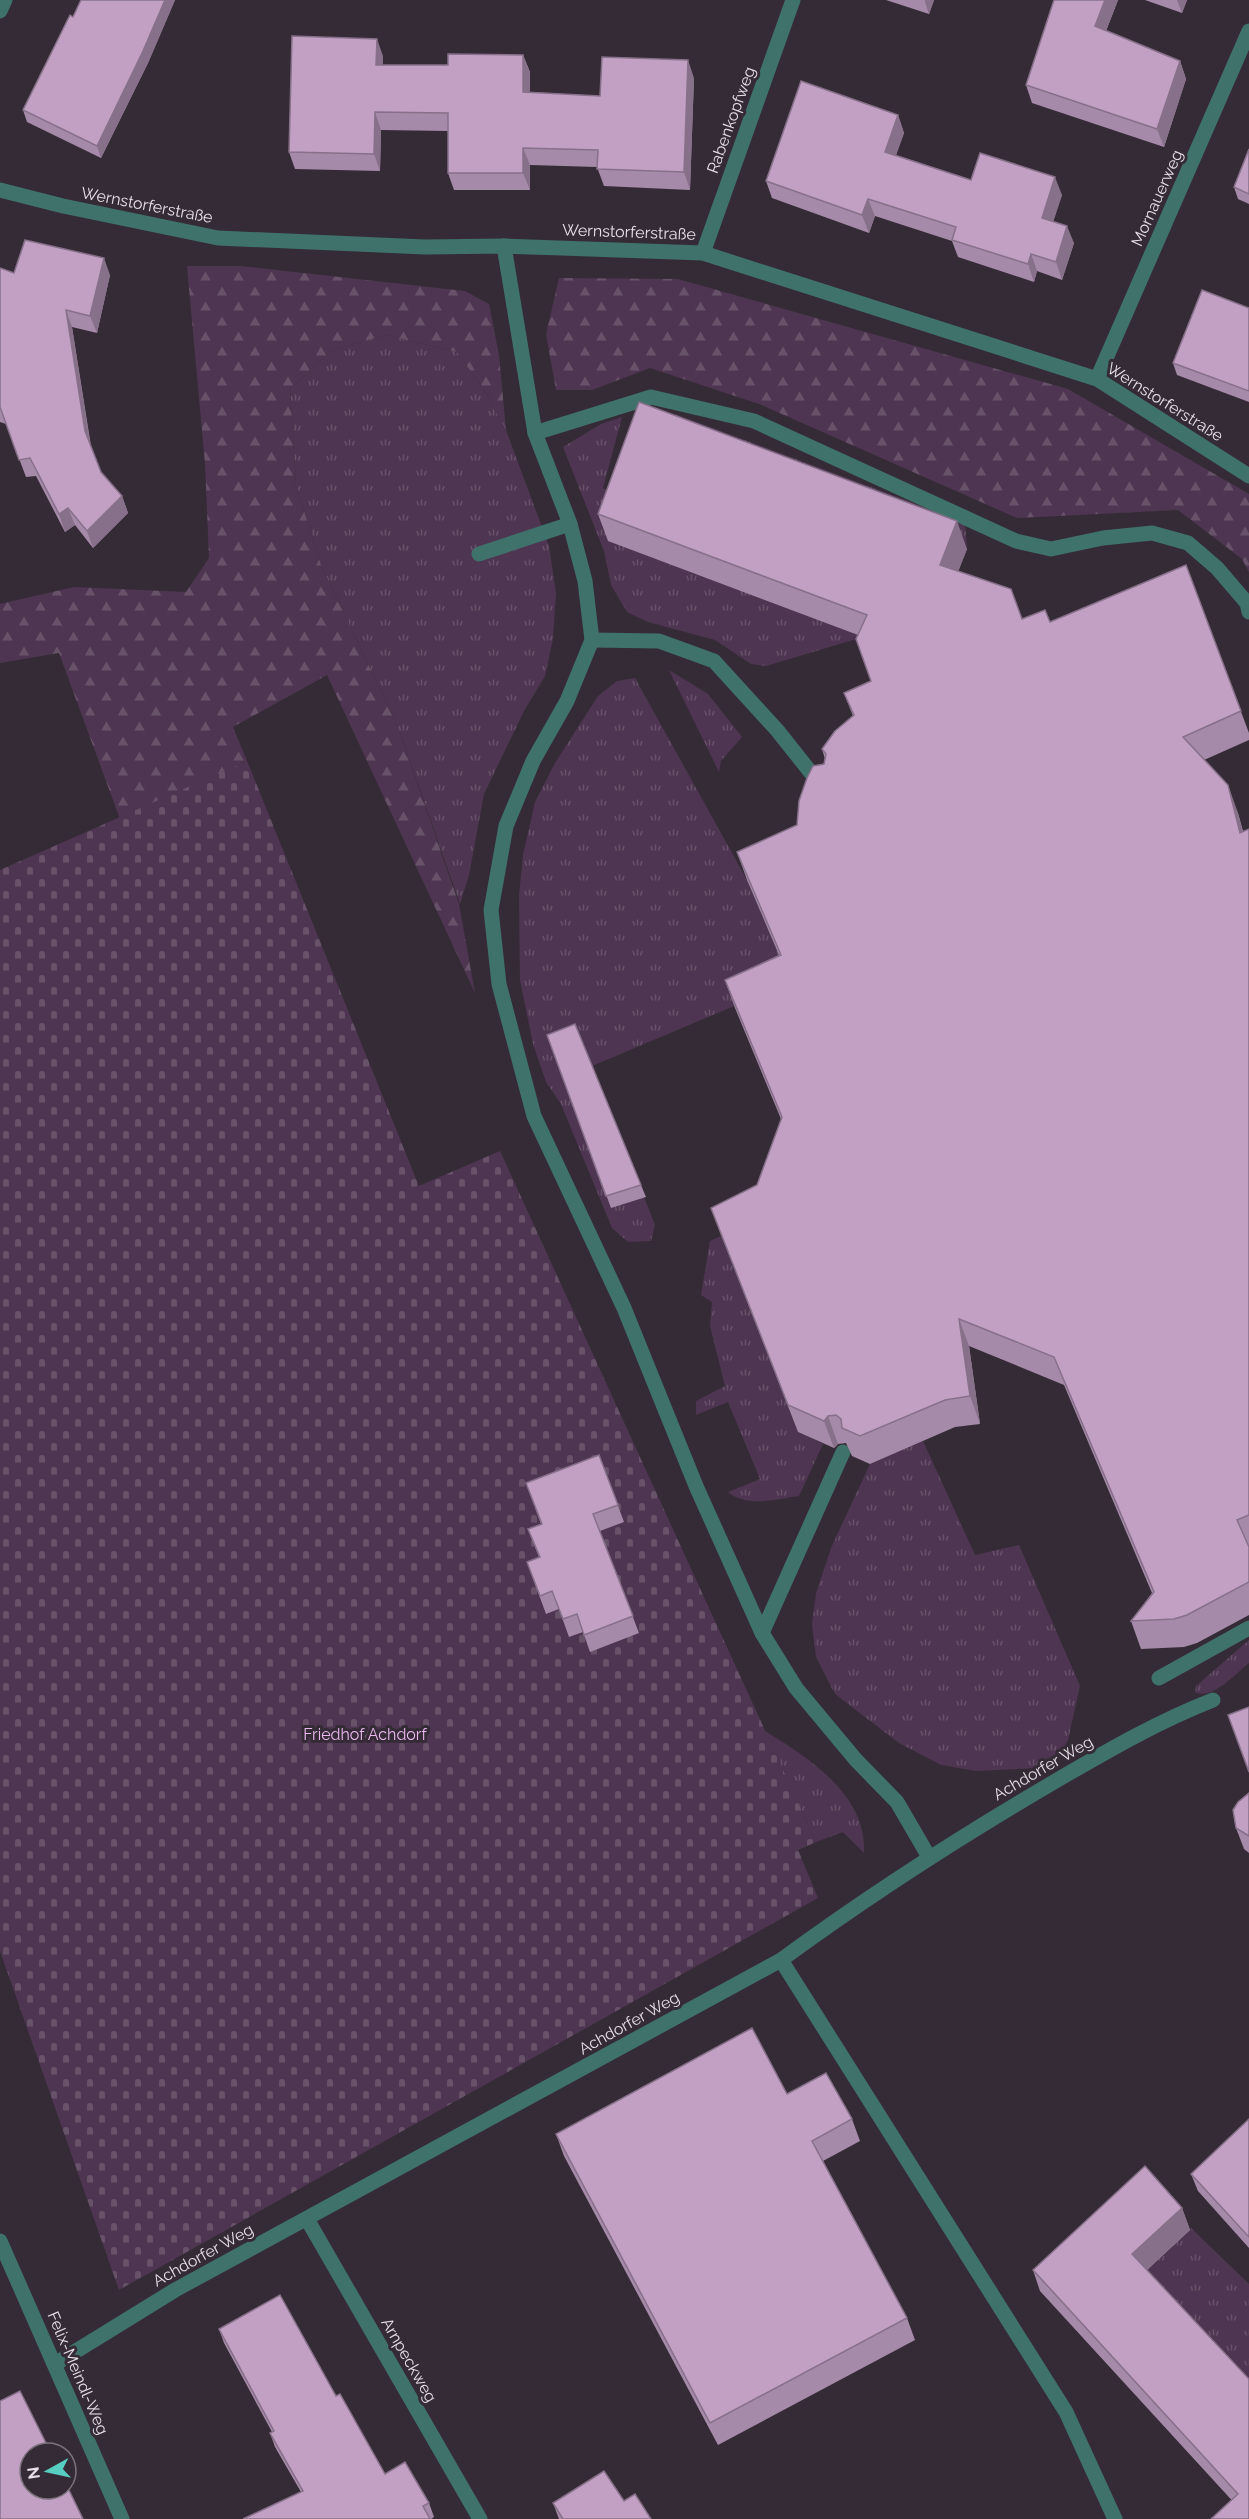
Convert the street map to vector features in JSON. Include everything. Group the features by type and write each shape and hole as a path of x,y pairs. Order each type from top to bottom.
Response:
{"street":[{"path":"0,11 5,0"},
{"name":"Rabenkopfweg","path":"703,253 793,0"},
{"name":"Mornauerweg","path":"1097,379 1249,31"},
{"name":"Wernstorferstraße","path":"0,190 63,206 218,238 425,247 504,246 703,253 1097,379 1249,476"},
{"path":"504,246 535,433 570,524 585,581 592,640 567,701 533,761 506,826 491,910 499,984 534,1116 624,1308 696,1486 762,1633 796,1688 850,1753 897,1802 929,1857"},
{"path":"535,433 651,397 754,421 1016,541 1051,549 1103,538 1152,533 1188,543 1217,568 1247,603 1249,612"},
{"path":"479,554 570,524"},
{"path":"592,640 659,641 714,661 777,730 812,774 827,785"},
{"path":"762,1633 843,1452"},
{"path":"1159,1678 1249,1628"},
{"name":"Achdorfer Weg","path":"55,2364 175,2290 781,1960 929,1857 1129,1740 1213,1700"},
{"path":"781,1960 1066,2412 1115,2519"},
{"name":"Arnpeckweg","path":"307,2219 480,2519"},
{"name":"Felix-Meindl-Weg","path":"0,2241 122,2519"}],"green space":[{"path":"187,266 240,266 465,291 489,304 499,355 506,430 486,393 457,352 386,335 332,350 290,389 296,485 321,565 398,727 459,904 475,993 327,675 233,727 247,761 120,819 59,653 0,663 0,604 74,587 186,592 209,558 205,464"},
{"path":"559,278 678,279 1068,389 1249,494 1249,572 1242,559 1178,510 1017,518 759,404 650,368 592,390 556,390 546,334"},
{"path":"386,335 457,352 486,393 506,430 549,546 556,593 553,639 545,676 524,711 484,794 469,875 460,904 398,727 321,565 296,485 290,389 332,350"},
{"path":"646,410 678,415 965,522 967,549 863,637 766,666 751,664 715,640 648,622 627,612 611,585 604,551 563,447 601,424 622,417 603,488 613,493"},
{"path":"669,670 708,694 742,737 721,761 719,772"},
{"path":"635,678 747,880 791,982 592,1066 655,1225 651,1241 628,1242 612,1228 561,1104 546,1082 533,1044 520,980 519,895 523,855 535,802 555,763 598,696 617,681"},
{"name":"Friedhof Achdorf","path":"247,761 419,1186 500,1151 816,1842 798,1850 818,1898 119,2290 0,1951 0,870"},
{"path":"721,1236 798,1432 823,1444 799,1496 753,1501 744,1500 728,1492 760,1479 728,1402 696,1415 696,1401 725,1386 710,1326 712,1302 701,1295 710,1241"},
{"path":"923,1441 975,1555 1019,1545 1080,1686 1068,1740 1059,1757 1039,1768 976,1771 941,1765 899,1743 835,1694 816,1657 812,1624 816,1593 831,1548 870,1464"},
{"path":"1249,1640 1249,1663 1231,1679 1209,1693 1195,1692 1196,1686"},
{"path":"765,1731 816,1766 846,1796 856,1813 862,1832 864,1853 843,1832 816,1842"},
{"path":"1191,2228 1249,2284 1249,2392 1140,2276"}],"building":[{"path":"81,0 165,0 97,146 23,110 70,15 73,17"},
{"path":"1054,0 1105,0 1095,26 1180,61 1157,129 1026,85"},
{"path":"292,36 377,39 376,65 448,65 448,54 523,55 523,92 600,96 602,57 688,60 684,172 597,169 598,150 523,148 523,173 448,173 448,113 375,112 374,154 289,152"},
{"path":"801,81 898,115 885,152 971,180 980,153 1055,177 1042,218 1067,226 1056,262 1031,254 1028,264 952,240 956,227 868,199 862,215 766,181"},
{"path":"1249,149 1249,194 1234,187"},
{"path":"25,240 104,258 90,316 66,310 85,431 101,472 122,496 87,531 68,508 59,514 30,458 19,460 0,407 0,268 14,273"},
{"path":"1202,290 1249,308 1249,391 1173,363"},
{"path":"639,402 957,521 940,565 1011,589 1022,619 1045,610 1050,622 1186,565 1241,711 1183,737 1228,785 1240,833 1249,829 1249,1515 1237,1520 1249,1547 1249,1582 1187,1615 1174,1619 1131,1621 1154,1592 1054,1357 959,1319 970,1396 945,1400 860,1436 842,1428 841,1419 836,1415 828,1416 824,1421 788,1405 711,1208 757,1185 782,1117 725,980 781,955 737,852 797,825 799,801 813,766 824,764 826,754 822,749 835,731 854,715 844,693 871,681 856,639 867,615 598,514"},
{"path":"575,1024 641,1185 606,1196 547,1035"},
{"path":"599,1455 618,1505 593,1514 633,1616 584,1635 577,1614 563,1619 552,1591 540,1596 527,1562 540,1557 528,1529 542,1524 526,1483"},
{"path":"1249,1707 1249,1772 1228,1715"},
{"path":"1249,1793 1249,1836 1236,1828 1233,1810 1238,1802"},
{"path":"752,2028 787,2094 826,2073 852,2119 812,2141 907,2318 710,2423 556,2134"},
{"path":"1249,2119 1249,2237 1191,2174"},
{"path":"1145,2166 1182,2208 1132,2254 1249,2379 1249,2519 1211,2519 1238,2494 1033,2270"},
{"path":"280,2295 336,2396 340,2394 385,2474 405,2462 429,2503 423,2506 430,2519 243,2519 303,2491 270,2433 274,2431 219,2329"},
{"path":"20,2391 45,2441 18,2441 18,2501 74,2501 83,2519 0,2519 0,2401"},
{"path":"604,2471 624,2501 635,2494 651,2519 563,2519 553,2503"}]}
